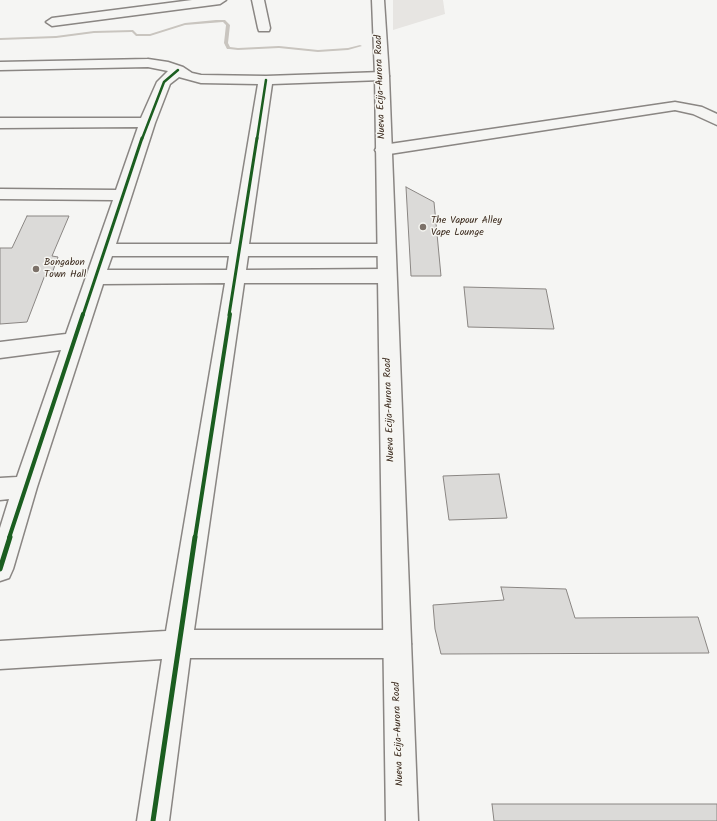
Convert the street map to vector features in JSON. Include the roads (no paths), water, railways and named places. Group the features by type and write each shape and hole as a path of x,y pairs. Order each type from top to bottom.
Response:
{"street":[{"path":"114,0 116,13"},
{"path":"52,22 220,0"},
{"path":"258,0 264,28"},
{"name":"Nueva Ecija-Aurora Road","path":"378,0 382,76 386,276 402,821"},
{"path":"0,66 148,63 163,65 178,70 187,76 201,79 266,80 382,76"},
{"path":"0,569 25,487 147,123 164,82 178,70"},
{"path":"153,821 178,644 237,278 239,251 266,80"},
{"path":"383,150 675,106 696,110 717,120"},
{"path":"0,123 147,123"},
{"path":"0,194 123,195"},
{"path":"105,250 386,250"},
{"path":"96,277 237,278 386,276"},
{"path":"0,350 74,341"},
{"path":"0,489 25,487"},
{"path":"0,655 178,644 397,644"}],"waterway":[{"path":"0,39 56,37 94,32 133,31 136,35 150,35 185,24 224,21 228,25 226,43 229,48 279,47 318,51 348,49 360,46"}],"place":[{"name":"The Vapour Alley Vape Lounge","path":"423,227"},
{"name":"Bongabon Town Hall","path":"36,269"}]}
